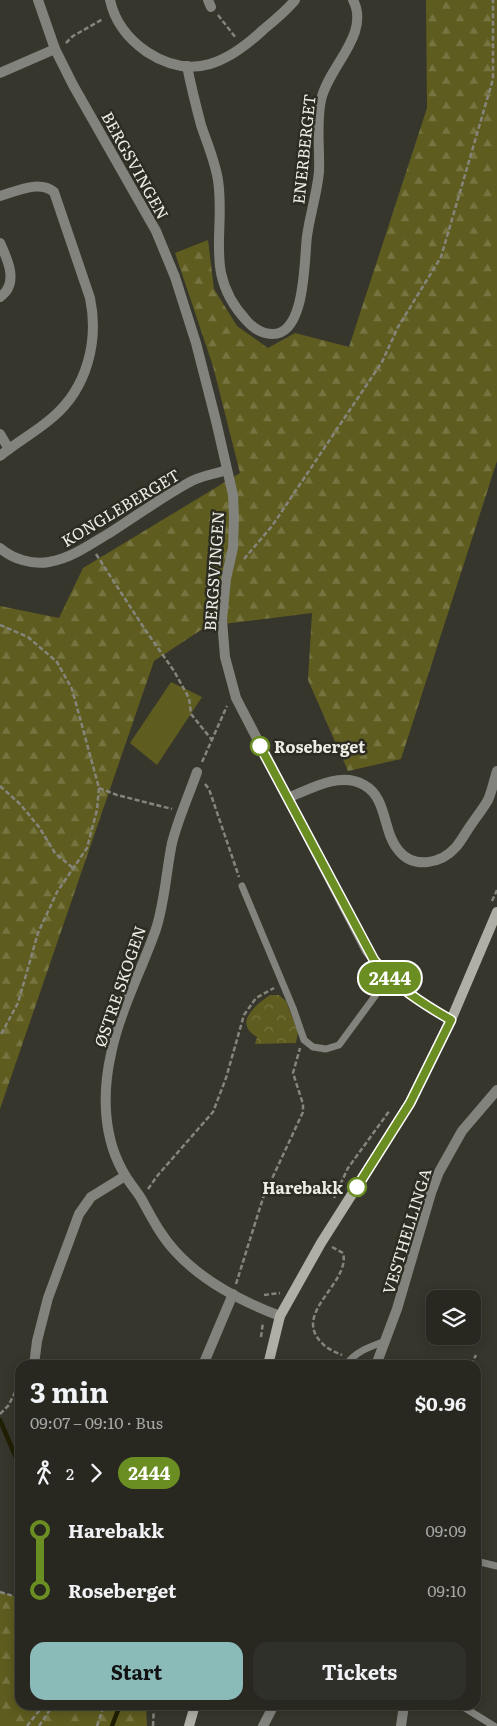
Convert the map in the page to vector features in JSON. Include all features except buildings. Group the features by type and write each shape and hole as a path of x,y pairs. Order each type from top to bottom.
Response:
{"main road":[{"path":"269,1360 280,1316 321,1243 410,1103 451,1020 493,910"},
{"path":"188,1726 193,1710"}],"street":[{"name":"BERGSVINGEN","path":"38,0 60,60 148,216 175,277 204,372 233,495 233,548 226,578 222,620 227,670 236,698 367,951 379,968 389,977 414,997 451,1020"},
{"path":"110,0 114,13 126,35 136,45 161,59 196,67 216,63 235,54 295,0"},
{"name":"ENERBERGET","path":"186,66 201,124 218,178 220,216 218,259 221,277 238,311 251,325 265,333 281,333 292,324 299,306 307,235 319,174 320,104 327,82 356,30 358,18 353,0"},
{"path":"0,73 55,49"},
{"path":"0,196 33,186 45,187 54,192 94,313 91,353 77,388 55,416 0,456"},
{"path":"0,243 12,276 12,281 6,292 0,297"},
{"path":"0,434 9,449"},
{"name":"KONGLEBERGET","path":"0,548 8,554 26,561 47,563 72,555 190,482 227,470"},
{"path":"288,798 329,782 348,780 364,785 372,790 378,800 389,835 398,851 413,862 426,862 442,858 456,847 488,799 497,771"},
{"name":"ØSTRE SKOGEN","path":"197,772 172,842 156,928 116,1033 105,1092 107,1120 113,1149 125,1176 142,1199 151,1218 175,1251 197,1272 233,1294 280,1316"},
{"name":"VESTHELLINGA","path":"378,1360 397,1309 439,1172 462,1131 497,1090"},
{"path":"35,1360 37,1341 48,1298 79,1214 91,1197 125,1176"},
{"path":"205,1360 233,1294"},
{"path":"263,1726 271,1710"},
{"path":"401,1726 403,1710"}],"lane":[{"path":"242,886 299,1021 304,1040 313,1047 326,1049 340,1045 389,977"},
{"path":"351,1360 367,1347 383,1342"},
{"path":"481,1562 497,1566"},
{"path":"468,1710 494,1726"}],"path":[{"path":"226,578 272,526 382,362 398,327 440,257 493,78 493,0"},
{"path":"210,4 237,40"},
{"path":"60,60 68,54 65,48 66,42 73,36 114,13"},
{"path":"90,545 174,670 189,698 191,714 212,740"},
{"path":"0,625 28,637 57,662 72,689 99,788 97,810 87,848 57,892 38,933 18,1003 0,1036"},
{"path":"229,702 197,772 209,789 242,886"},
{"path":"0,786 20,804 39,827 55,853 73,869"},
{"path":"99,788 117,795 183,812"},
{"path":"493,910 497,890"},
{"path":"142,1199 158,1175 213,1112 226,1078 244,1015 248,1008 256,998 282,983"},
{"path":"233,1294 263,1198 303,1112 304,1104 294,1073 298,1054 304,1040"},
{"path":"333,1200 348,1168 390,1110"},
{"path":"321,1243 343,1253 345,1260 342,1269 314,1314 313,1327 316,1337 323,1345 345,1360"},
{"path":"259,1346 264,1310 280,1292"},
{"path":"474,1360 476,1355"},
{"path":"1,1413 8,1406 15,1393"},
{"path":"0,1592 15,1596"},
{"path":"27,1726 40,1710"},
{"path":"39,1726 50,1710"},
{"path":"97,1726 102,1710"},
{"path":"153,1726 154,1710"}],"green space":[{"path":"426,0 497,0 497,461 401,759 348,771 308,680 312,613 207,626 154,661 0,1109 0,606 59,618 83,568 240,473 213,366 175,253 208,240 214,289 237,326 268,348 295,333 349,347 427,108"},
{"path":"171,682 202,697 157,765 130,743"},
{"path":"270,995 279,995 286,1001 298,1032 296,1043 255,1044 257,1037 250,1032 247,1020 253,1009"},
{"path":"0,1592 15,1596 15,1710 146,1710 147,1726 0,1726"}],"waterway":[{"path":"0,1420 15,1455"},
{"path":"112,1726 118,1710"}],"bus line":[{"name":"2444","path":"260,746 367,951 379,968 389,977 414,997 451,1020 410,1103 357,1187"}],"place":[{"name":"Roseberget","path":"260,746"},
{"name":"Harebakk","path":"357,1187"}]}
